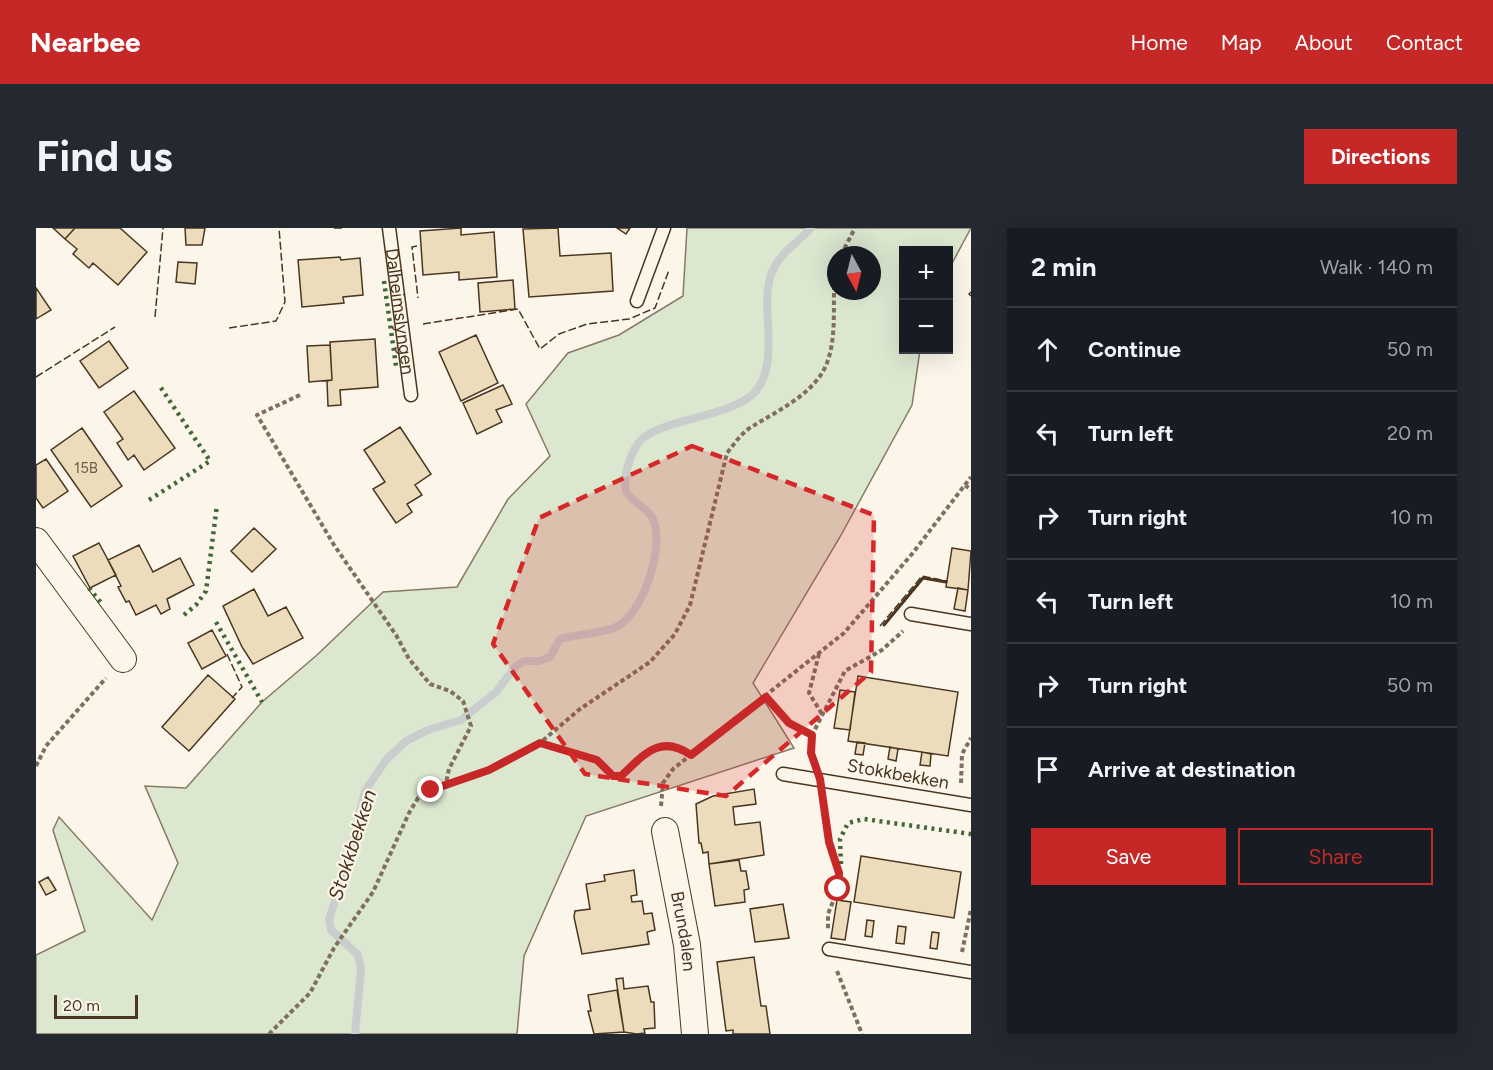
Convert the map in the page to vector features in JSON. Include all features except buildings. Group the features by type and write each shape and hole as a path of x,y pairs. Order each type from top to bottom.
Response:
{"street":[{"path":"36,541 123,659"},
{"name":"Brundalen","path":"665,831 687,945 695,1034"}],"lane":[{"name":"Dalheimslyngen","path":"389,228 411,395"},
{"path":"637,301 664,228"},
{"path":"911,614 971,624"},
{"name":"Stokkbekken","path":"783,774 971,805"},
{"path":"829,950 965,971"}],"path":[{"path":"846,246 855,228"},
{"path":"268,1034 310,993 334,948 373,892 418,798 446,783 489,770 540,743 580,709 650,662 675,634 690,605 728,453 743,433 780,410 807,389 828,361 833,335 832,300"},
{"path":"300,396 256,415 334,545 396,635 409,659 429,684 450,691 463,701 471,726 449,769 446,783"},
{"path":"665,831 660,800 663,783 673,769 844,633 912,554 971,477"},
{"path":"965,485 971,489"},
{"path":"862,1034 829,950 828,914 838,889 839,873 829,842 820,779 811,753 812,735 846,671 882,650 905,628 911,614"},
{"path":"819,653 809,693 822,714"},
{"path":"36,766 46,746 123,659"},
{"path":"766,697 789,723 812,735"},
{"path":"961,785 962,754 971,738"},
{"path":"540,743 597,760 613,776 621,776 636,759 659,747 679,747 691,755"},
{"path":"965,971 971,909"}],"highlighted area":[{"path":"692,446 874,515 871,672 726,796 585,774 493,644 539,518"}],"green space":[{"path":"687,228 971,228 953,262 953,246 899,246 899,354 919,354 912,405 840,537 753,683 794,748 586,816 524,956 517,1034 36,1034 36,955 85,931 53,830 59,817 152,920 178,863 145,786 186,788 262,702 317,655 383,592 457,587 508,499 550,456 526,404 568,353 619,335 683,296"}],"waterway":[{"name":"Stokkbekken","path":"355,1034 361,969 358,955 331,930 329,919 349,858 365,791 386,760 406,741 428,730 461,720 496,692 515,667 524,661 539,661 550,657 560,639 614,628 634,610 649,580 654,562 656,531 651,515 633,500 625,488 627,469 632,455 637,445 657,430 725,409 752,395 761,383 766,369 767,302 772,272 784,253 811,228"}],"hedge":[{"path":"384,281 396,366"},
{"path":"149,500 210,461 159,385"},
{"path":"184,615 196,605 206,591 217,505"},
{"path":"89,588 102,604"},
{"path":"216,622 262,702"},
{"path":"841,864 840,839 848,823 864,819 971,834"}],"fence":[{"path":"155,317 163,228"},
{"path":"229,328 276,321 285,302 279,228"},
{"path":"334,228 345,228"},
{"path":"417,246 412,247 418,298"},
{"path":"423,324 518,309 540,349 559,334 587,324 629,319 655,308 669,270"},
{"path":"971,292 969,294 971,296"},
{"path":"36,377 115,327"},
{"path":"880,626 922,576 947,581"},
{"path":"227,654 242,687 232,698"}],"wall":[{"path":"884,625 923,578 946,582"}],"route":[{"path":"431,790 489,770 514,759 540,743 597,760 613,776 621,776 636,759 659,747 679,747 691,755 766,697 789,723 812,735 811,753 820,779 828,821 829,842 839,873 838,889"}]}
